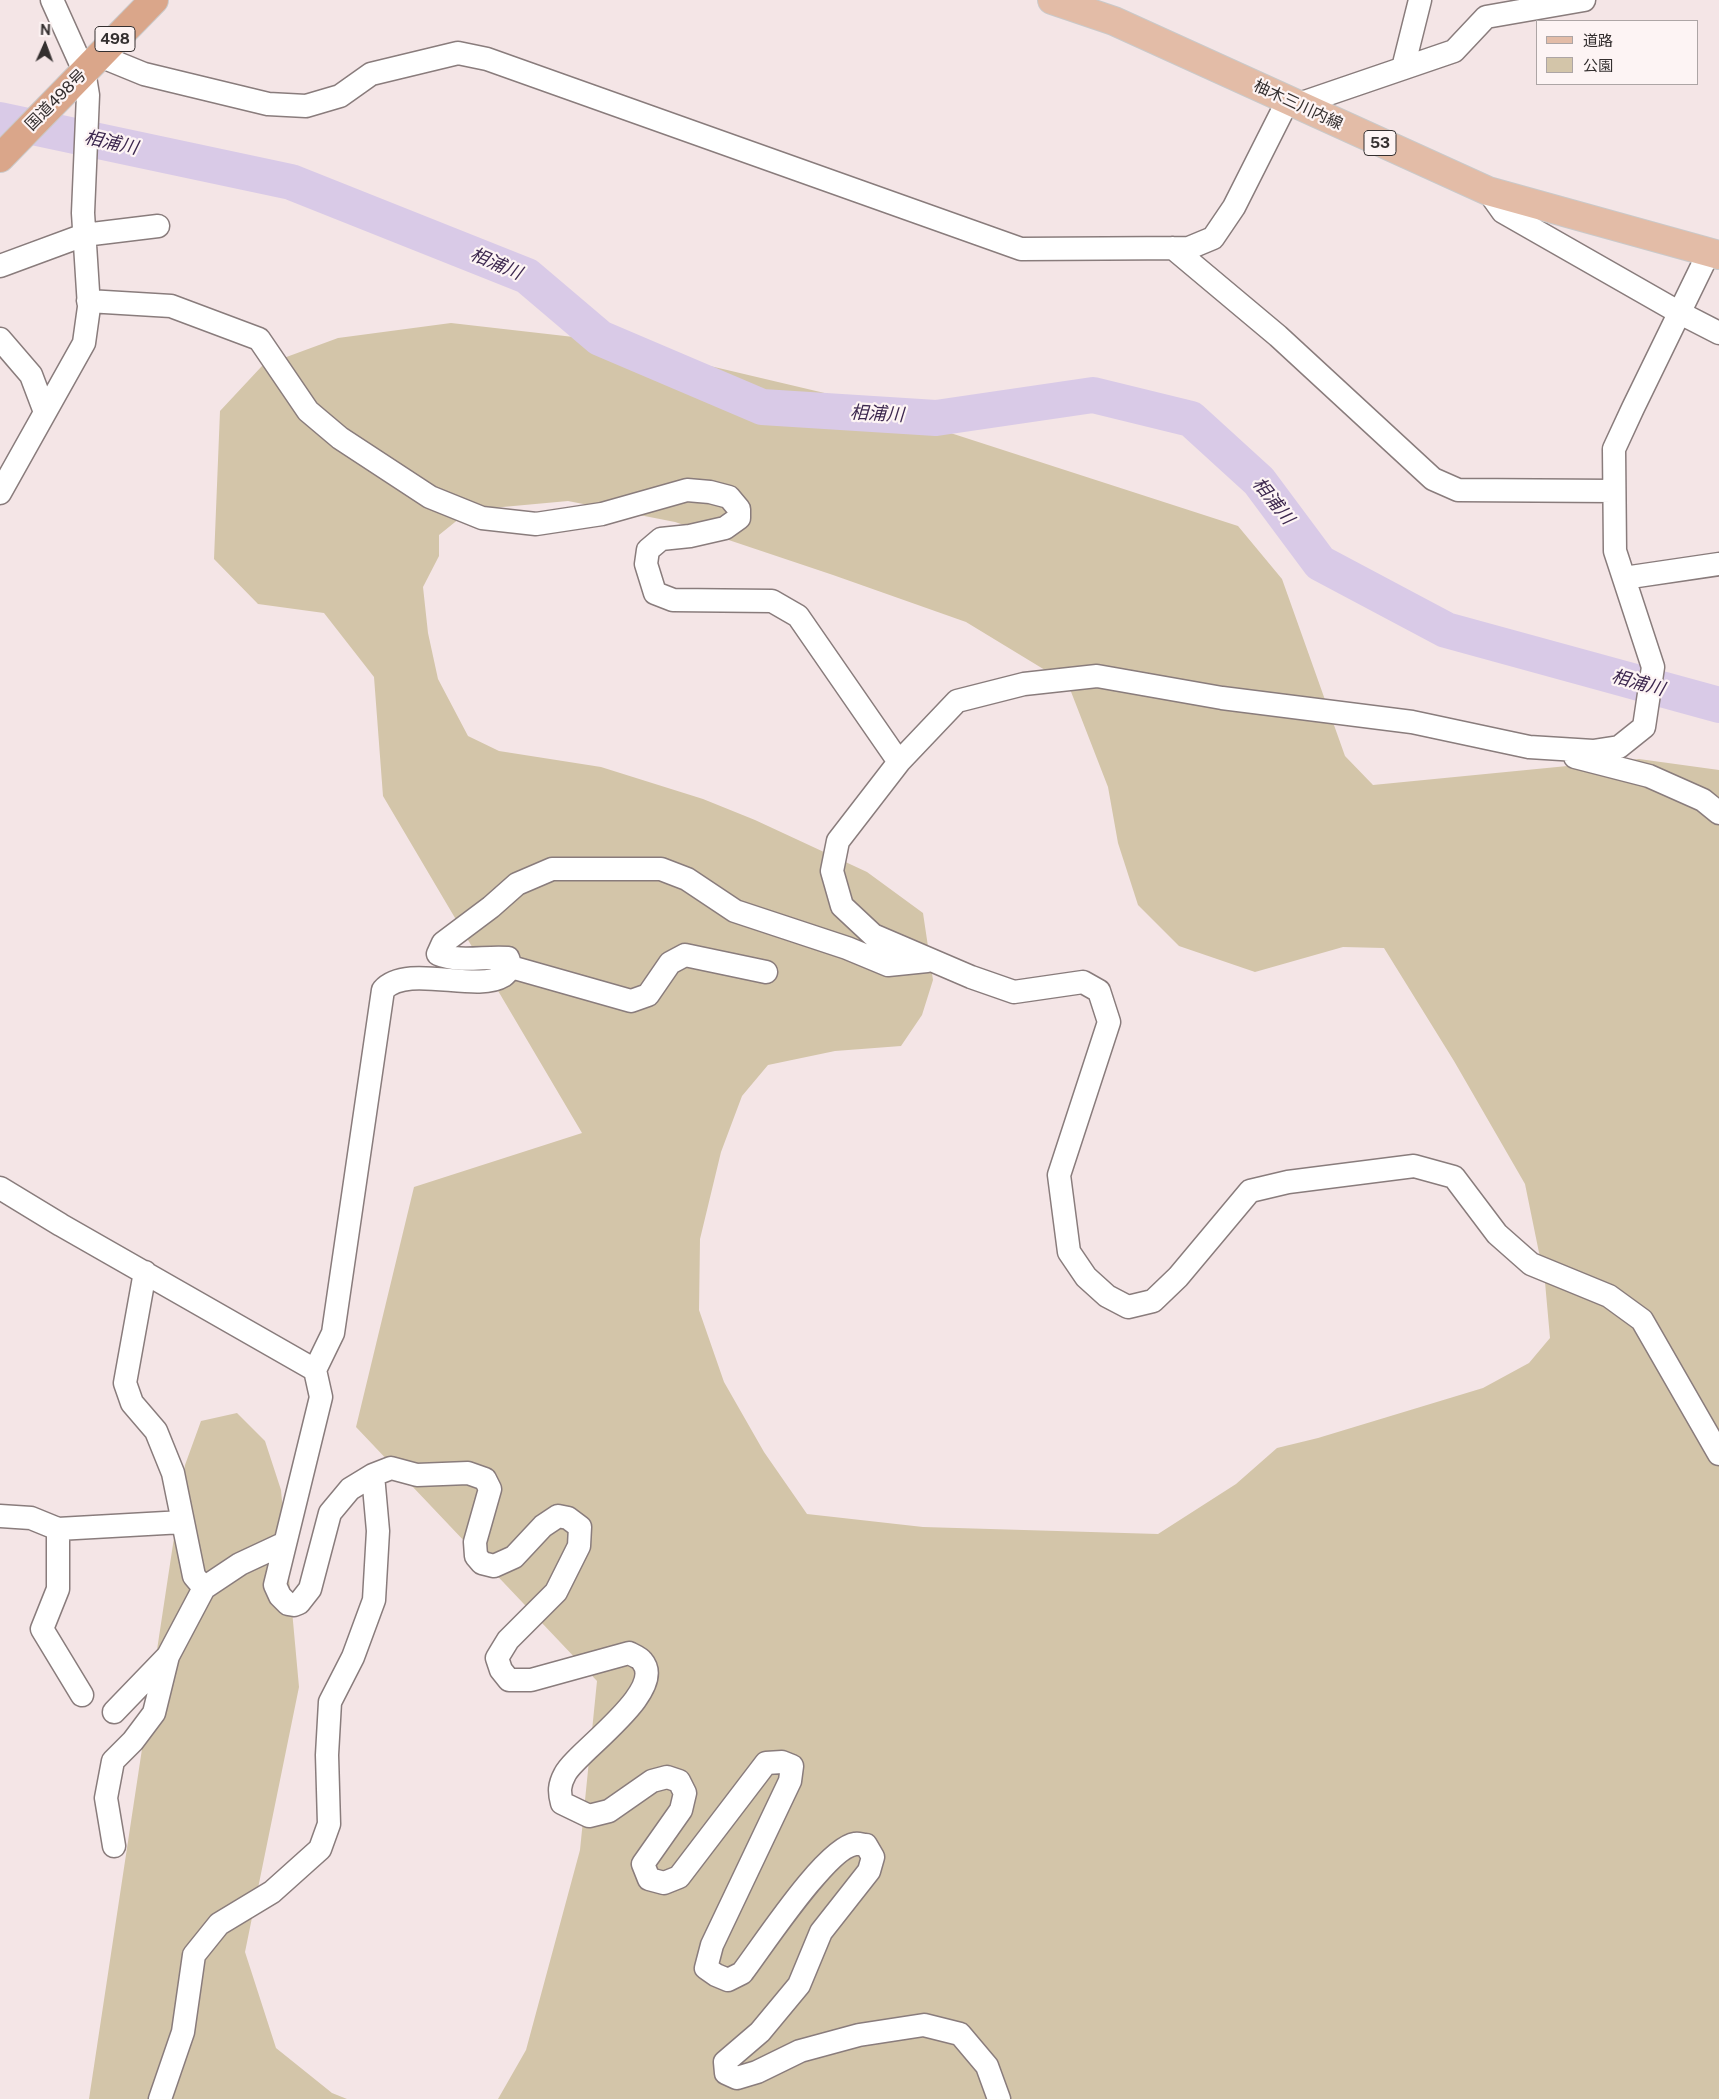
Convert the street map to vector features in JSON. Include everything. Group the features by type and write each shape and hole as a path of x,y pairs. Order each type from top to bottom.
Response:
{"highway":[{"name":"国道498号","path":"0,158 23,134 88,75 154,0"}],"main road":[{"name":"柚木三川内線","path":"1052,0 1114,21 1488,191 1714,254"}],"street":[{"path":"0,493 84,343 88,301 83,213 88,75 52,0"},
{"path":"1403,68 1420,0"},
{"path":"88,75 144,74 268,104 306,106 340,96 371,74 458,53 487,59 1021,249 1189,248 1213,238 1234,207 1292,102 1454,51 1489,9 1584,0"},
{"path":"1488,191 1503,212 1719,334"},
{"path":"0,266 84,235 158,226"},
{"path":"1172,248 1278,336 1433,479 1458,490 1614,492"},
{"path":"1714,254 1680,313 1632,408 1614,450 1615,550 1654,667 1644,727 1619,747 1593,751 1529,747 1412,722 1222,698 1097,676 1024,684 958,701 899,762 838,842 832,871 842,906 873,935 970,978 1014,992 1083,982 1099,991 1109,1022 1059,1175 1069,1252 1086,1277 1107,1296 1128,1307 1153,1301 1178,1277 1250,1191 1288,1182 1414,1166 1454,1177 1498,1234 1531,1264 1609,1296 1642,1320 1719,1454"},
{"path":"88,301 171,306 259,340 308,411 340,438 430,498 482,518 536,524 602,514 687,490 710,492 729,497 739,509 739,518 725,528 690,536 661,539 648,550 646,564 655,593 673,600 772,601 798,616 899,762"},
{"path":"0,339 31,375 45,412"},
{"path":"1624,578 1719,564"},
{"path":"1558,749 1578,759 1649,776 1703,800 1719,812"},
{"path":"511,967 508,958 494,956 452,959 438,954 442,943 491,907 517,884 552,870 662,869 687,878 735,911 847,948 888,964 931,961"},
{"path":"511,967 631,1001 648,994 670,963 684,955 766,972"},
{"path":"511,967 502,976 483,980 410,978 389,982 383,990 332,1333 315,1370 321,1397 275,1585 280,1596 288,1604 294,1605 299,1603 310,1589 330,1513 350,1489 373,1475 391,1468 417,1475 468,1473 485,1479 490,1490 475,1542 476,1556 482,1563 488,1565 494,1566 514,1557 543,1526 558,1516 568,1518 580,1527 579,1546 556,1592 508,1640 497,1658 501,1670 509,1680 532,1680 629,1653 642,1661 648,1673 645,1686 612,1728 565,1772 559,1790 562,1803 589,1816 609,1811 652,1781 667,1777 679,1781 685,1793 681,1810 643,1864 649,1879 664,1883 679,1877 766,1763 782,1762 792,1766 790,1781 712,1945 706,1968 716,1976 728,1980 742,1973 819,1871 837,1853 855,1844 866,1845 873,1857 870,1872 821,1932 799,1985 760,2032 725,2062 726,2073 737,2078 757,2072 800,2051 859,2035 924,2025 960,2034 987,2066 999,2099"},
{"path":"0,1188 61,1225 315,1370"},
{"path":"145,1272 125,1383 132,1403 156,1432 173,1473 194,1576 204,1588"},
{"path":"160,2099 183,2032 194,1955 219,1924 272,1892 320,1849 329,1824 327,1754 330,1702 353,1657 374,1600 378,1531 373,1475"},
{"path":"0,1516 31,1518 58,1529 183,1522"},
{"path":"58,1529 58,1589 42,1629 82,1695"},
{"path":"114,1846 106,1798 114,1761 133,1741 154,1713 168,1656 204,1588 240,1564 284,1543"},
{"path":"114,1712 168,1656"}],"green space":[{"path":"451,323 600,340 833,395 1238,526 1282,579 1345,756 1373,785 1639,759 1719,770 1719,2099 498,2099 526,2050 580,1850 597,1681 356,1427 414,1187 582,1133 383,796 374,677 324,613 258,604 214,559 220,411 262,366 338,338","holes":["568,501 675,522 966,622 1068,684 1108,787 1118,843 1138,905 1179,946 1255,972 1343,947 1384,948 1454,1061 1525,1184 1545,1282 1550,1338 1529,1363 1483,1388 1318,1438 1277,1448 1236,1484 1158,1534 923,1527 807,1514 764,1452 724,1382 699,1310 700,1239 721,1152 742,1096 768,1065 835,1051 901,1046 922,1015 933,980 923,913 867,872 755,820 703,799 601,767 499,751 468,736 438,679 428,633 423,587 439,556 439,535 470,510"]},
{"path":"237,1413 265,1441 281,1490 299,1687 245,1952 276,2048 332,2093 347,2099 89,2099 185,1465 201,1421"}],"waterway":[{"name":"相浦川","path":"0,120 291,182 527,276 600,338 762,407 936,418 1093,395 1191,419 1259,481 1320,563 1446,630 1719,705"}]}
